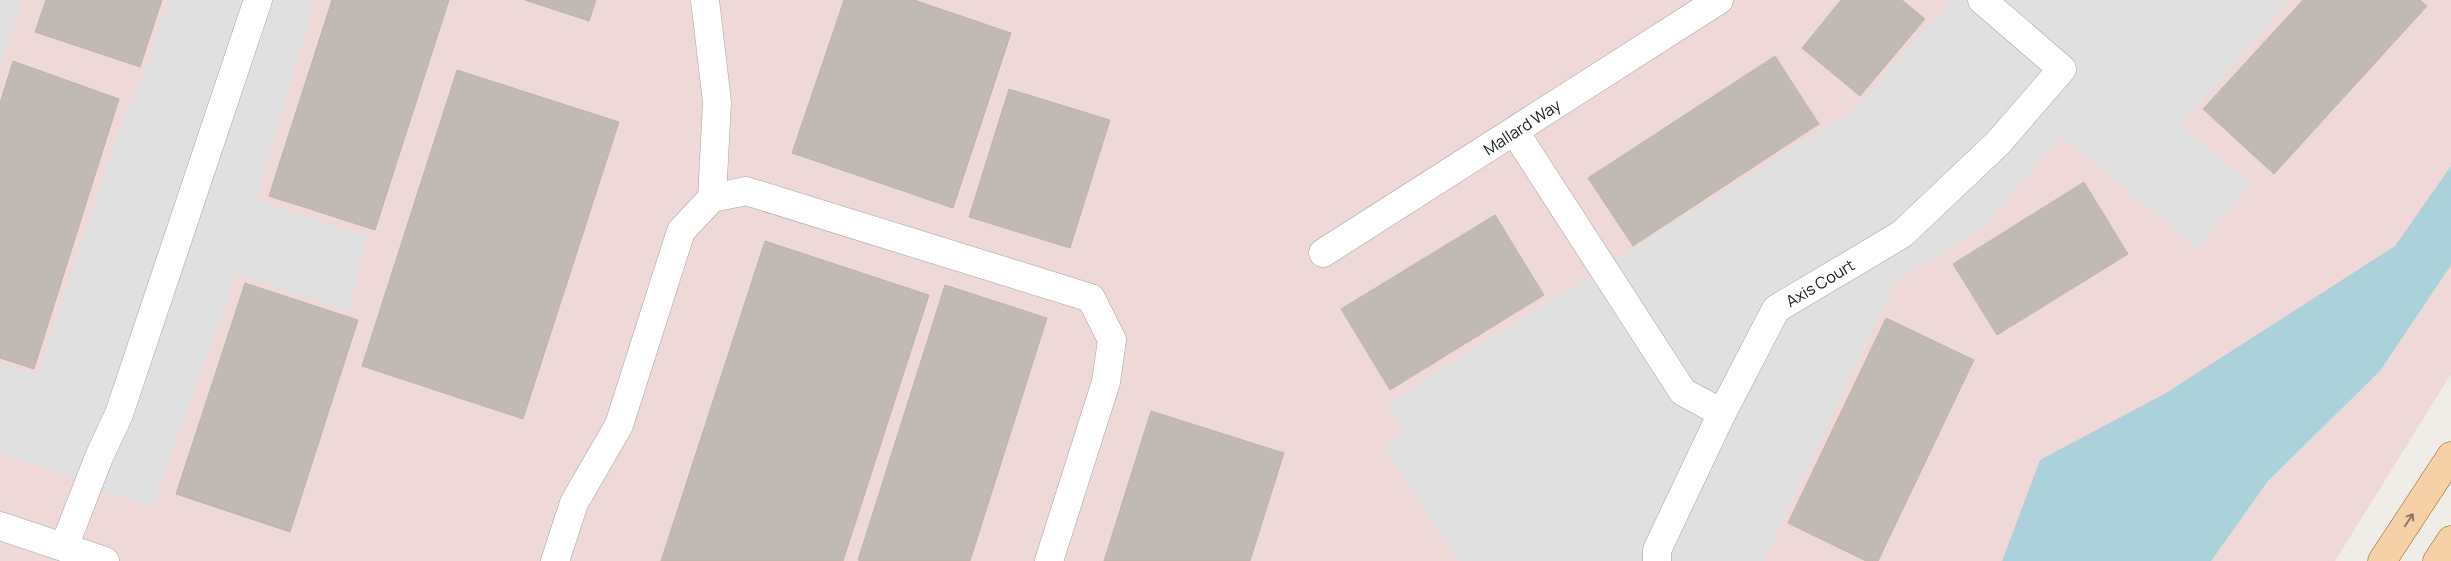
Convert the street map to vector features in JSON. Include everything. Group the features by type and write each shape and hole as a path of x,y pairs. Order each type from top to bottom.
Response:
{"main road":[{"path":"2382,561 2451,456"},
{"path":"2437,561 2451,540"}],"street":[{"path":"64,548 99,457 119,414 258,0"},
{"path":"706,0 717,102 712,198"},
{"name":"Mallard Way","path":"1323,253 1719,0"},
{"name":"Axis Court","path":"1722,413 1776,308 1902,234 1998,144 2062,69 1982,0"},
{"path":"1515,132 1683,392 1722,413 1656,550 1657,561"},
{"path":"555,561 574,503 619,425 681,231 712,198 746,191 1091,298 1112,340 1106,382 1049,561"},
{"path":"0,526 105,561"}],"shaded area":[{"path":"0,0 2451,0 2451,374 2335,561 0,561"},
{"path":"0,0 22,0 2,62 0,62"},
{"path":"169,0 315,0 256,200 367,236 349,312 237,274 152,507 0,452 0,363 38,374 123,119 141,81"},
{"path":"1952,0 2290,0 2181,125 2250,183 2198,249 2061,136 1983,228 1895,282 1764,561 1458,561 1383,447 1402,433 1388,403 1852,110"}],"water":[{"path":"2451,166 2451,265 2380,371 2268,481 2211,561 2002,561 2040,460 2166,393 2395,246"}],"building":[{"path":"46,0 162,0 140,67 35,32"},
{"path":"332,0 449,0 375,230 269,196"},
{"path":"525,0 596,0 589,21"},
{"path":"844,0 914,0 1011,33 953,208 792,153"},
{"path":"1841,0 1902,0 1925,19 1860,96 1802,48"},
{"path":"2303,0 2420,0 2427,6 2274,174 2203,109"},
{"path":"1775,56 1819,124 1633,246 1588,178"},
{"path":"13,61 119,99 34,369 0,358 0,103"},
{"path":"457,70 619,122 523,419 362,366"},
{"path":"1009,89 1110,120 1070,248 969,217"},
{"path":"2084,182 2128,254 1997,335 1953,264"},
{"path":"1495,215 1544,295 1390,390 1341,309"},
{"path":"765,241 929,295 843,561 661,561"},
{"path":"245,283 358,320 290,532 176,494"},
{"path":"945,285 1047,318 970,561 858,560"},
{"path":"1886,318 1974,360 1878,561 1866,561 1788,523"},
{"path":"1151,411 1284,453 1250,561 1104,561"}]}
